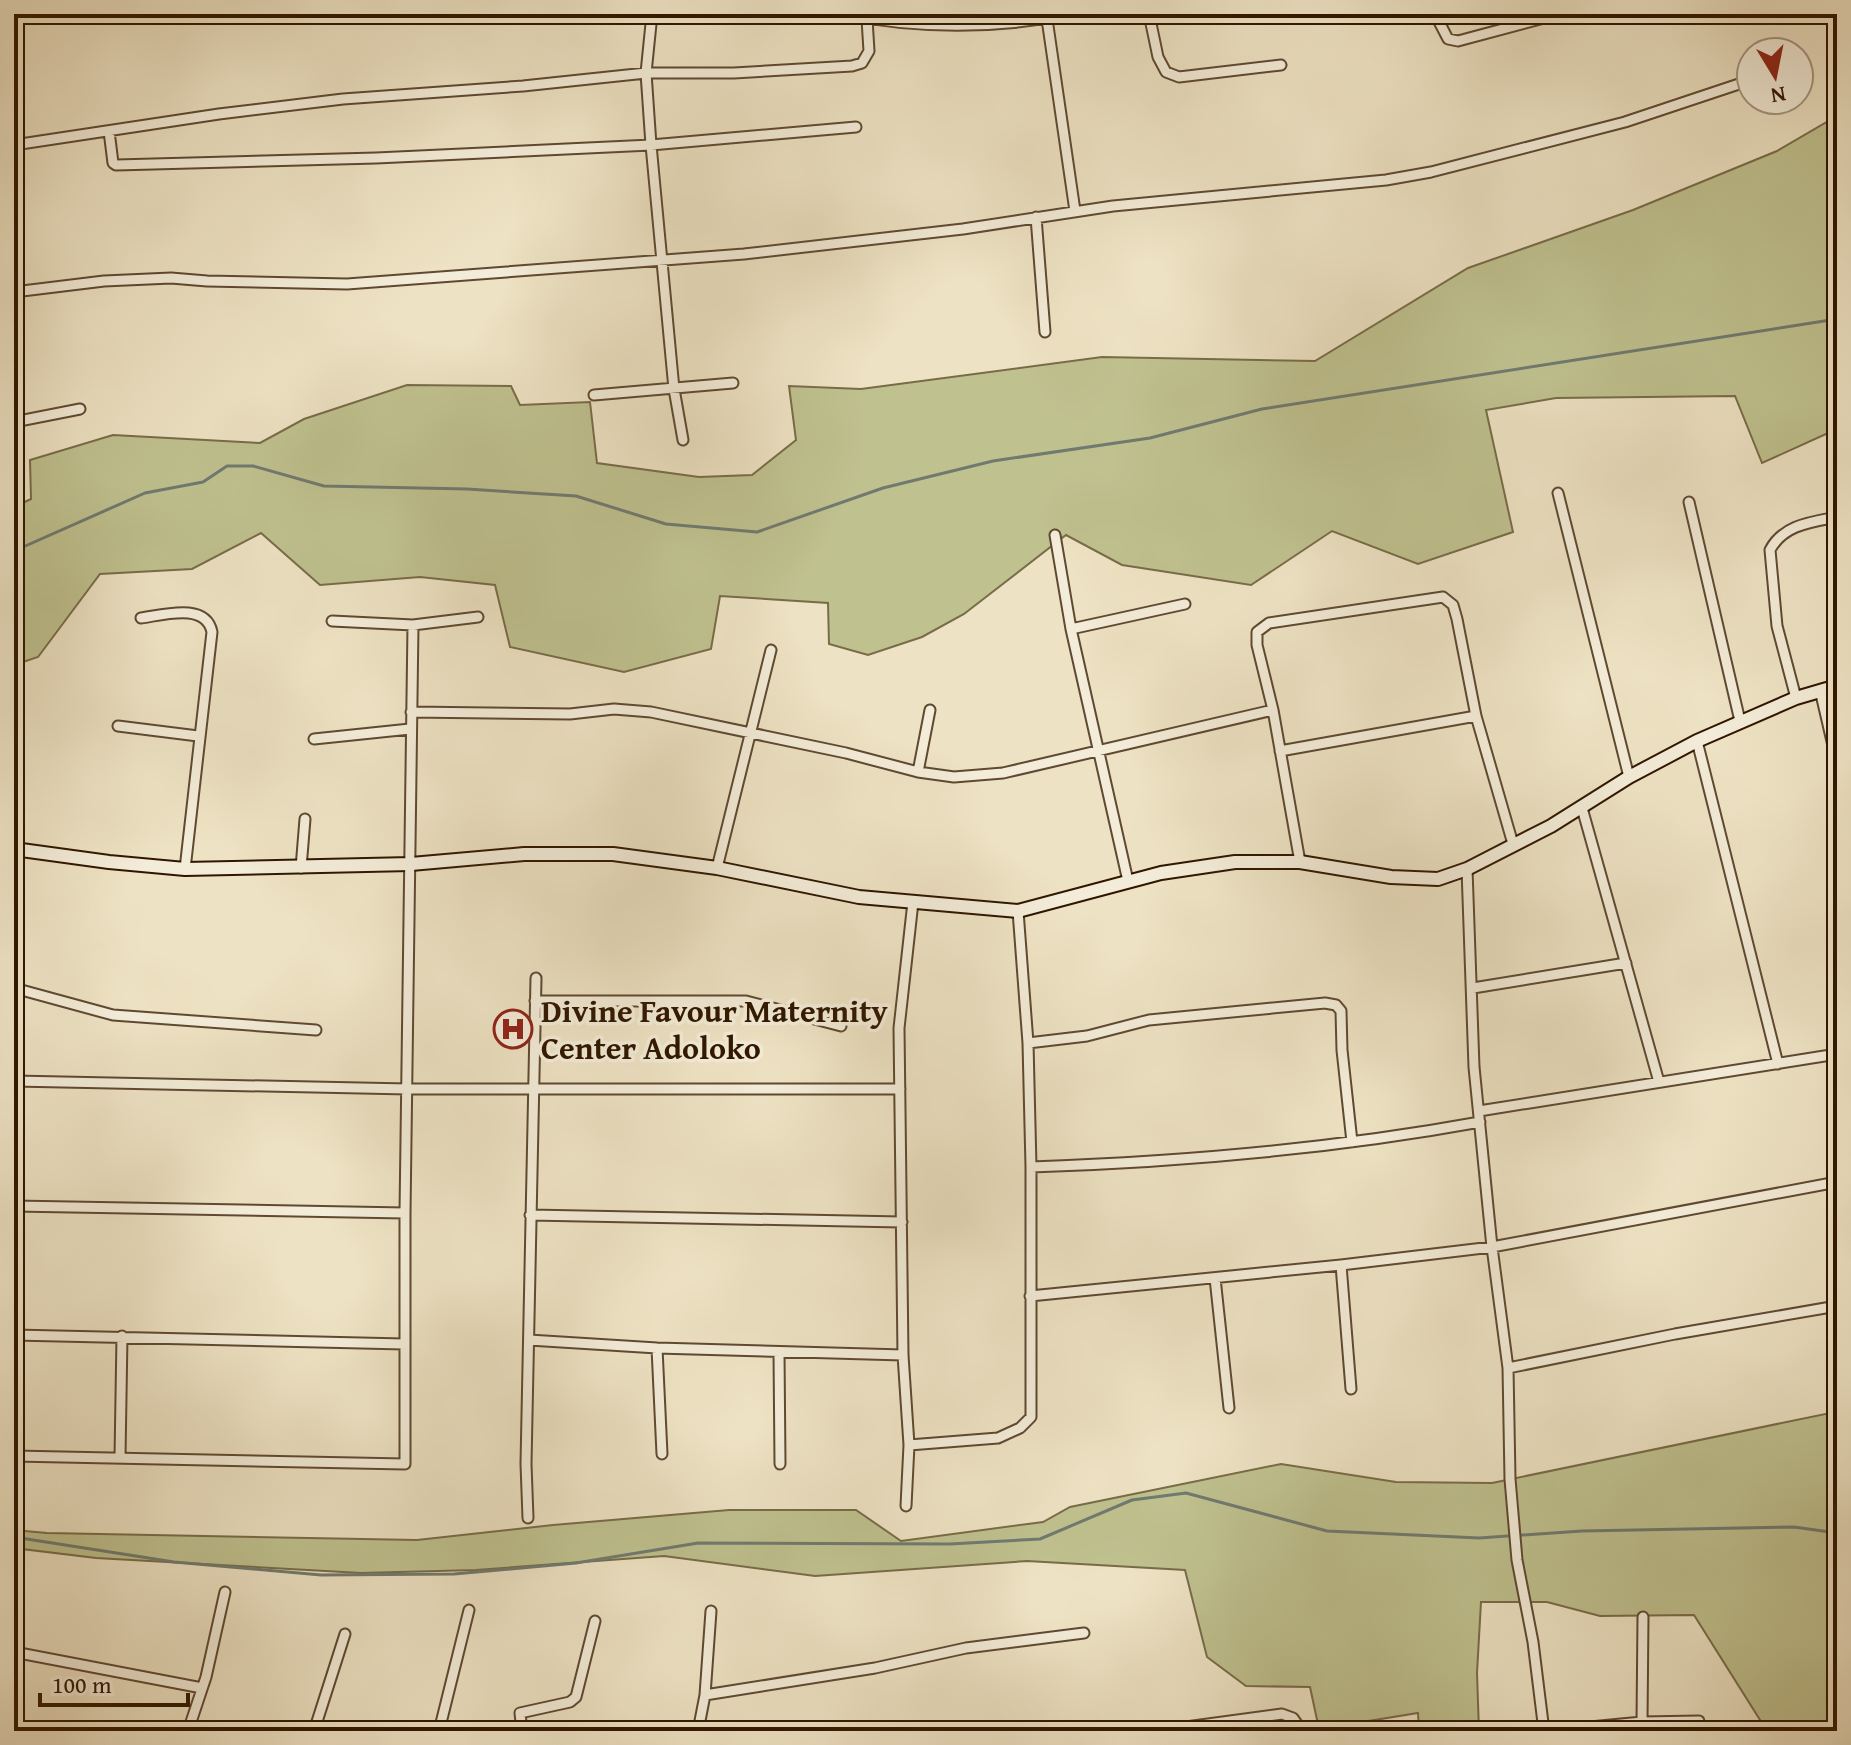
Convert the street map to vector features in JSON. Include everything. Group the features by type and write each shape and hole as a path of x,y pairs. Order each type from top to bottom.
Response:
{"street":[{"path":"652,14 646,73 651,145 674,389 683,440"},
{"path":"844,14 867,19 954,26 1047,19 1071,14"},
{"path":"1149,14 1158,57 1166,72 1179,77 1281,65"},
{"path":"1435,14 1448,39 1458,41 1553,15"},
{"path":"14,145 343,99 523,86 646,73 734,73 852,66 862,63 869,51 867,19"},
{"path":"1047,19 1075,211"},
{"path":"14,292 104,281 171,278 347,284 805,249 1075,211 1386,180 1431,172 1625,122 1735,85"},
{"path":"109,131 113,163 116,165 376,158 651,145 856,127"},
{"path":"1036,217 1045,332"},
{"path":"594,395 733,383"},
{"path":"14,422 80,409"},
{"path":"1558,493 1629,777"},
{"path":"1689,502 1740,721"},
{"path":"1796,698 1777,626 1770,550 1784,532 1837,517"},
{"path":"1055,535 1071,629 1128,881"},
{"path":"1300,862 1257,632 1269,623 1443,597 1453,605 1457,619 1476,716 1513,844"},
{"path":"1071,629 1185,604"},
{"path":"141,618 201,614 210,622 212,632 185,869"},
{"path":"332,621 413,625 478,617"},
{"path":"14,1456 405,1464 413,625"},
{"path":"717,868 771,650"},
{"path":"14,849 185,869 411,864 524,854 613,854 717,868 859,897 1018,911 1128,881 1235,862 1300,862 1391,877 1438,879 1467,869 1582,808 1629,777 1697,741 1796,698 1837,686"},
{"path":"1820,690 1837,763"},
{"path":"411,712 570,714 614,709 651,712 846,753 918,772 954,777 1003,773 1273,710"},
{"path":"918,772 930,710"},
{"path":"1280,751 1476,716"},
{"path":"118,726 198,736"},
{"path":"314,739 410,729"},
{"path":"1697,741 1778,1064"},
{"path":"1582,808 1659,1082"},
{"path":"301,868 305,819"},
{"path":"1467,869 1474,1067 1508,1368 1510,1479 1517,1560 1546,1731 1642,1722 1699,1721"},
{"path":"906,1506 909,1445 903,1355 899,1028 913,902"},
{"path":"909,1445 998,1438 1020,1428 1031,1417 1028,1043 1018,911"},
{"path":"1473,988 1626,963"},
{"path":"528,1518 526,1464 536,978"},
{"path":"14,988 113,1015 316,1030"},
{"path":"535,1001 724,999 746,1001 841,1026"},
{"path":"1028,1043 1087,1036 1149,1020 1325,1003 1336,1005 1341,1011 1352,1142"},
{"path":"1479,1111 1837,1054"},
{"path":"14,1081 408,1089 900,1089"},
{"path":"1031,1167 1140,1163 1352,1142 1480,1122"},
{"path":"1030,1296 1492,1247 1837,1182"},
{"path":"14,1206 405,1213"},
{"path":"530,1215 902,1222"},
{"path":"1341,1265 1351,1389"},
{"path":"1215,1278 1229,1408"},
{"path":"1508,1368 1675,1334 1837,1306"},
{"path":"14,1335 404,1344"},
{"path":"120,1457 122,1336"},
{"path":"529,1340 657,1348 903,1355"},
{"path":"657,1348 662,1454"},
{"path":"779,1352 780,1464"},
{"path":"188,1731 202,1688 225,1592"},
{"path":"439,1731 469,1610"},
{"path":"698,1731 705,1695 711,1611"},
{"path":"1642,1722 1643,1617"},
{"path":"522,1731 520,1713 570,1702 576,1697 595,1621"},
{"path":"705,1695 875,1668 966,1648 1084,1633"},
{"path":"314,1731 345,1634"},
{"path":"14,1652 202,1688"},
{"path":"1156,1731 1282,1714 1293,1718 1302,1731"}],"green space":[{"path":"1837,116 1837,429 1762,463 1735,396 1556,398 1486,410 1513,532 1418,564 1332,531 1251,585 1122,565 1066,535 964,614 922,637 868,655 829,644 828,603 720,596 711,649 624,672 510,647 495,585 420,577 320,585 261,533 192,569 100,574 38,657 14,665 14,507 31,499 30,460 113,435 260,443 304,419 407,385 511,386 520,405 590,402 597,463 699,477 752,475 796,440 789,386 861,389 1102,357 1315,361 1468,268 1633,210 1777,151"},
{"path":"1830,1413 1837,1424 1837,1731 1767,1731 1694,1615 1600,1616 1547,1602 1481,1602 1477,1673 1479,1731 1419,1731 1418,1713 1319,1729 1310,1687 1246,1686 1207,1657 1185,1570 1027,1561 815,1576 664,1556 476,1570 361,1573 96,1558 14,1548 14,1530 417,1540 729,1510 856,1510 901,1541 1043,1522 1070,1507 1281,1464 1396,1482 1492,1483"}],"waterway":[{"path":"14,551 145,493 203,482 227,466 253,466 324,486 467,489 576,496 666,524 757,532 883,488 993,461 1150,438 1262,409 1837,319"},
{"path":"14,1537 174,1562 321,1575 454,1574 576,1563 698,1543 950,1544 1040,1539 1132,1500 1186,1493 1327,1531 1479,1538 1582,1531 1794,1527 1837,1533"}],"place":[{"name":"Divine Favour Maternity Center Adoloko","path":"513,1029"}]}
